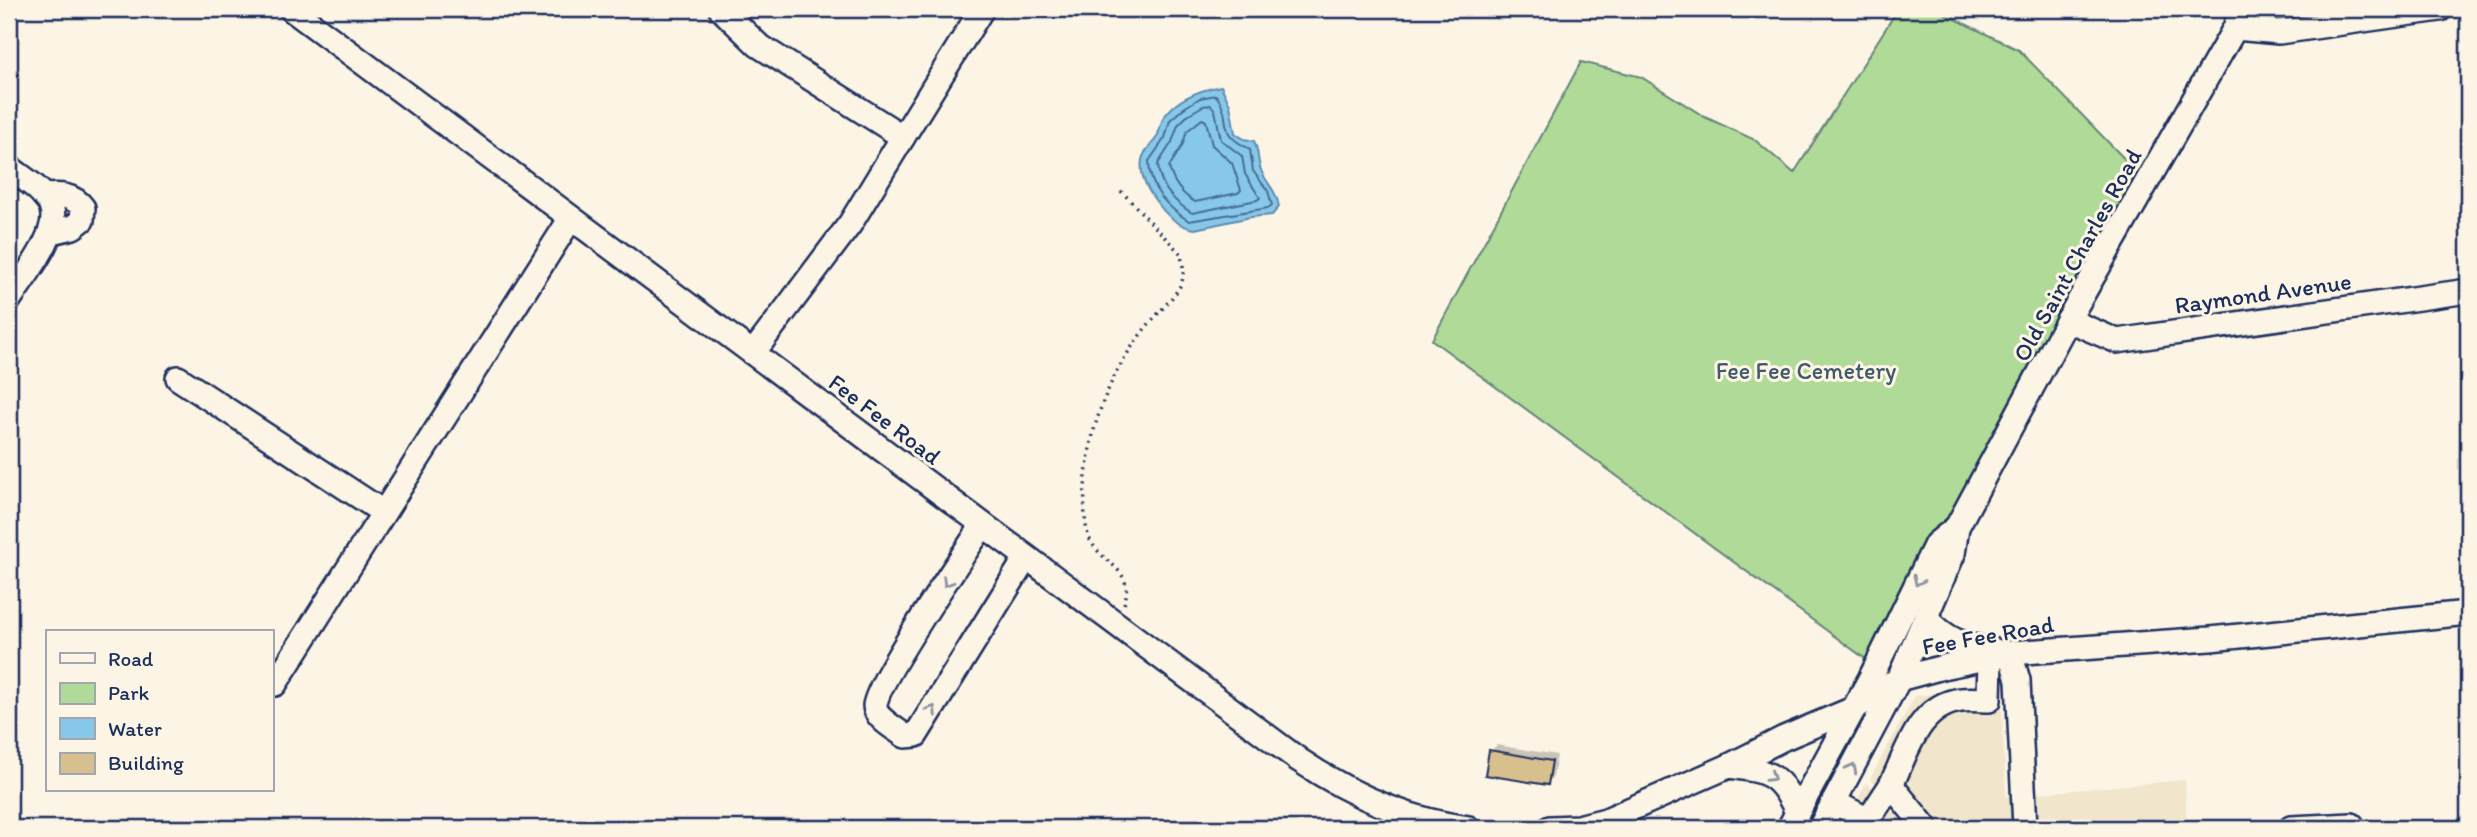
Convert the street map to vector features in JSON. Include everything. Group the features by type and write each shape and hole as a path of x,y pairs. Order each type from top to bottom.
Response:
{"street":[{"name":"Fee Fee Road","path":"292,9 1116,625 1329,780 1370,801 1420,819 1468,828"},
{"path":"721,9 758,45 902,137"},
{"path":"752,353 849,224 982,9"},
{"path":"2240,14 2279,32 2440,9"},
{"name":"Old Saint Charles Road","path":"1820,828 1899,679 1953,554 1957,527 2068,320 2240,14"},
{"path":"9,167 51,205 52,226 49,238 9,300"},
{"path":"44,196 61,195 77,200 83,208 82,220 73,227 52,226"},
{"path":"275,684 571,218"},
{"name":"Raymond Avenue","path":"2068,320 2117,341 2468,290"},
{"path":"178,378 383,512"},
{"path":"983,525 892,668 876,700 874,707 877,714 905,736 916,735 1026,558"},
{"name":"Old Saint Charles Road","path":"1793,820 1853,709 1936,544 1957,527"},
{"name":"Fee Fee Road","path":"1549,828 1608,824 1784,738 1853,709 1899,679 1947,666 2000,655 2210,639 2468,613"},
{"path":"1926,617 1940,633 2000,655 2018,680 2025,828"},
{"path":"1834,802 1866,824 1891,785 1918,726 1929,713 1959,700 1989,700 2000,655"},
{"path":"1729,766 1760,770 1769,774 1785,788 1793,820"},
{"path":"1891,785 1926,828"},
{"path":"2291,828 2352,825 2352,828"}],"path":[{"path":"1116,625 1125,604 1127,583 1122,572 1097,550 1087,533 1086,492 1093,435 1101,406 1115,373 1143,331 1181,284 1183,262 1181,253 1121,191"}],"shaded area":[{"path":"2001,687 2006,796 2185,780 2187,828 1935,828 1870,779 1915,696"},
{"path":"1866,783 1895,804 1918,828 1843,828"}],"green space":[{"name":"Fee Fee Cemetery","path":"1898,9 1935,9 2019,50 2139,174 1871,663 1432,340 1581,62 1641,77 1705,117 1755,140 1794,173"}],"water":[{"path":"1221,86 1230,105 1235,133 1254,141 1261,170 1276,196 1279,207 1272,215 1195,229 1175,221 1156,201 1144,179 1142,160 1157,137 1169,110 1190,96"}],"building":[{"path":"1489,750 1552,761 1548,785 1485,775"}]}
